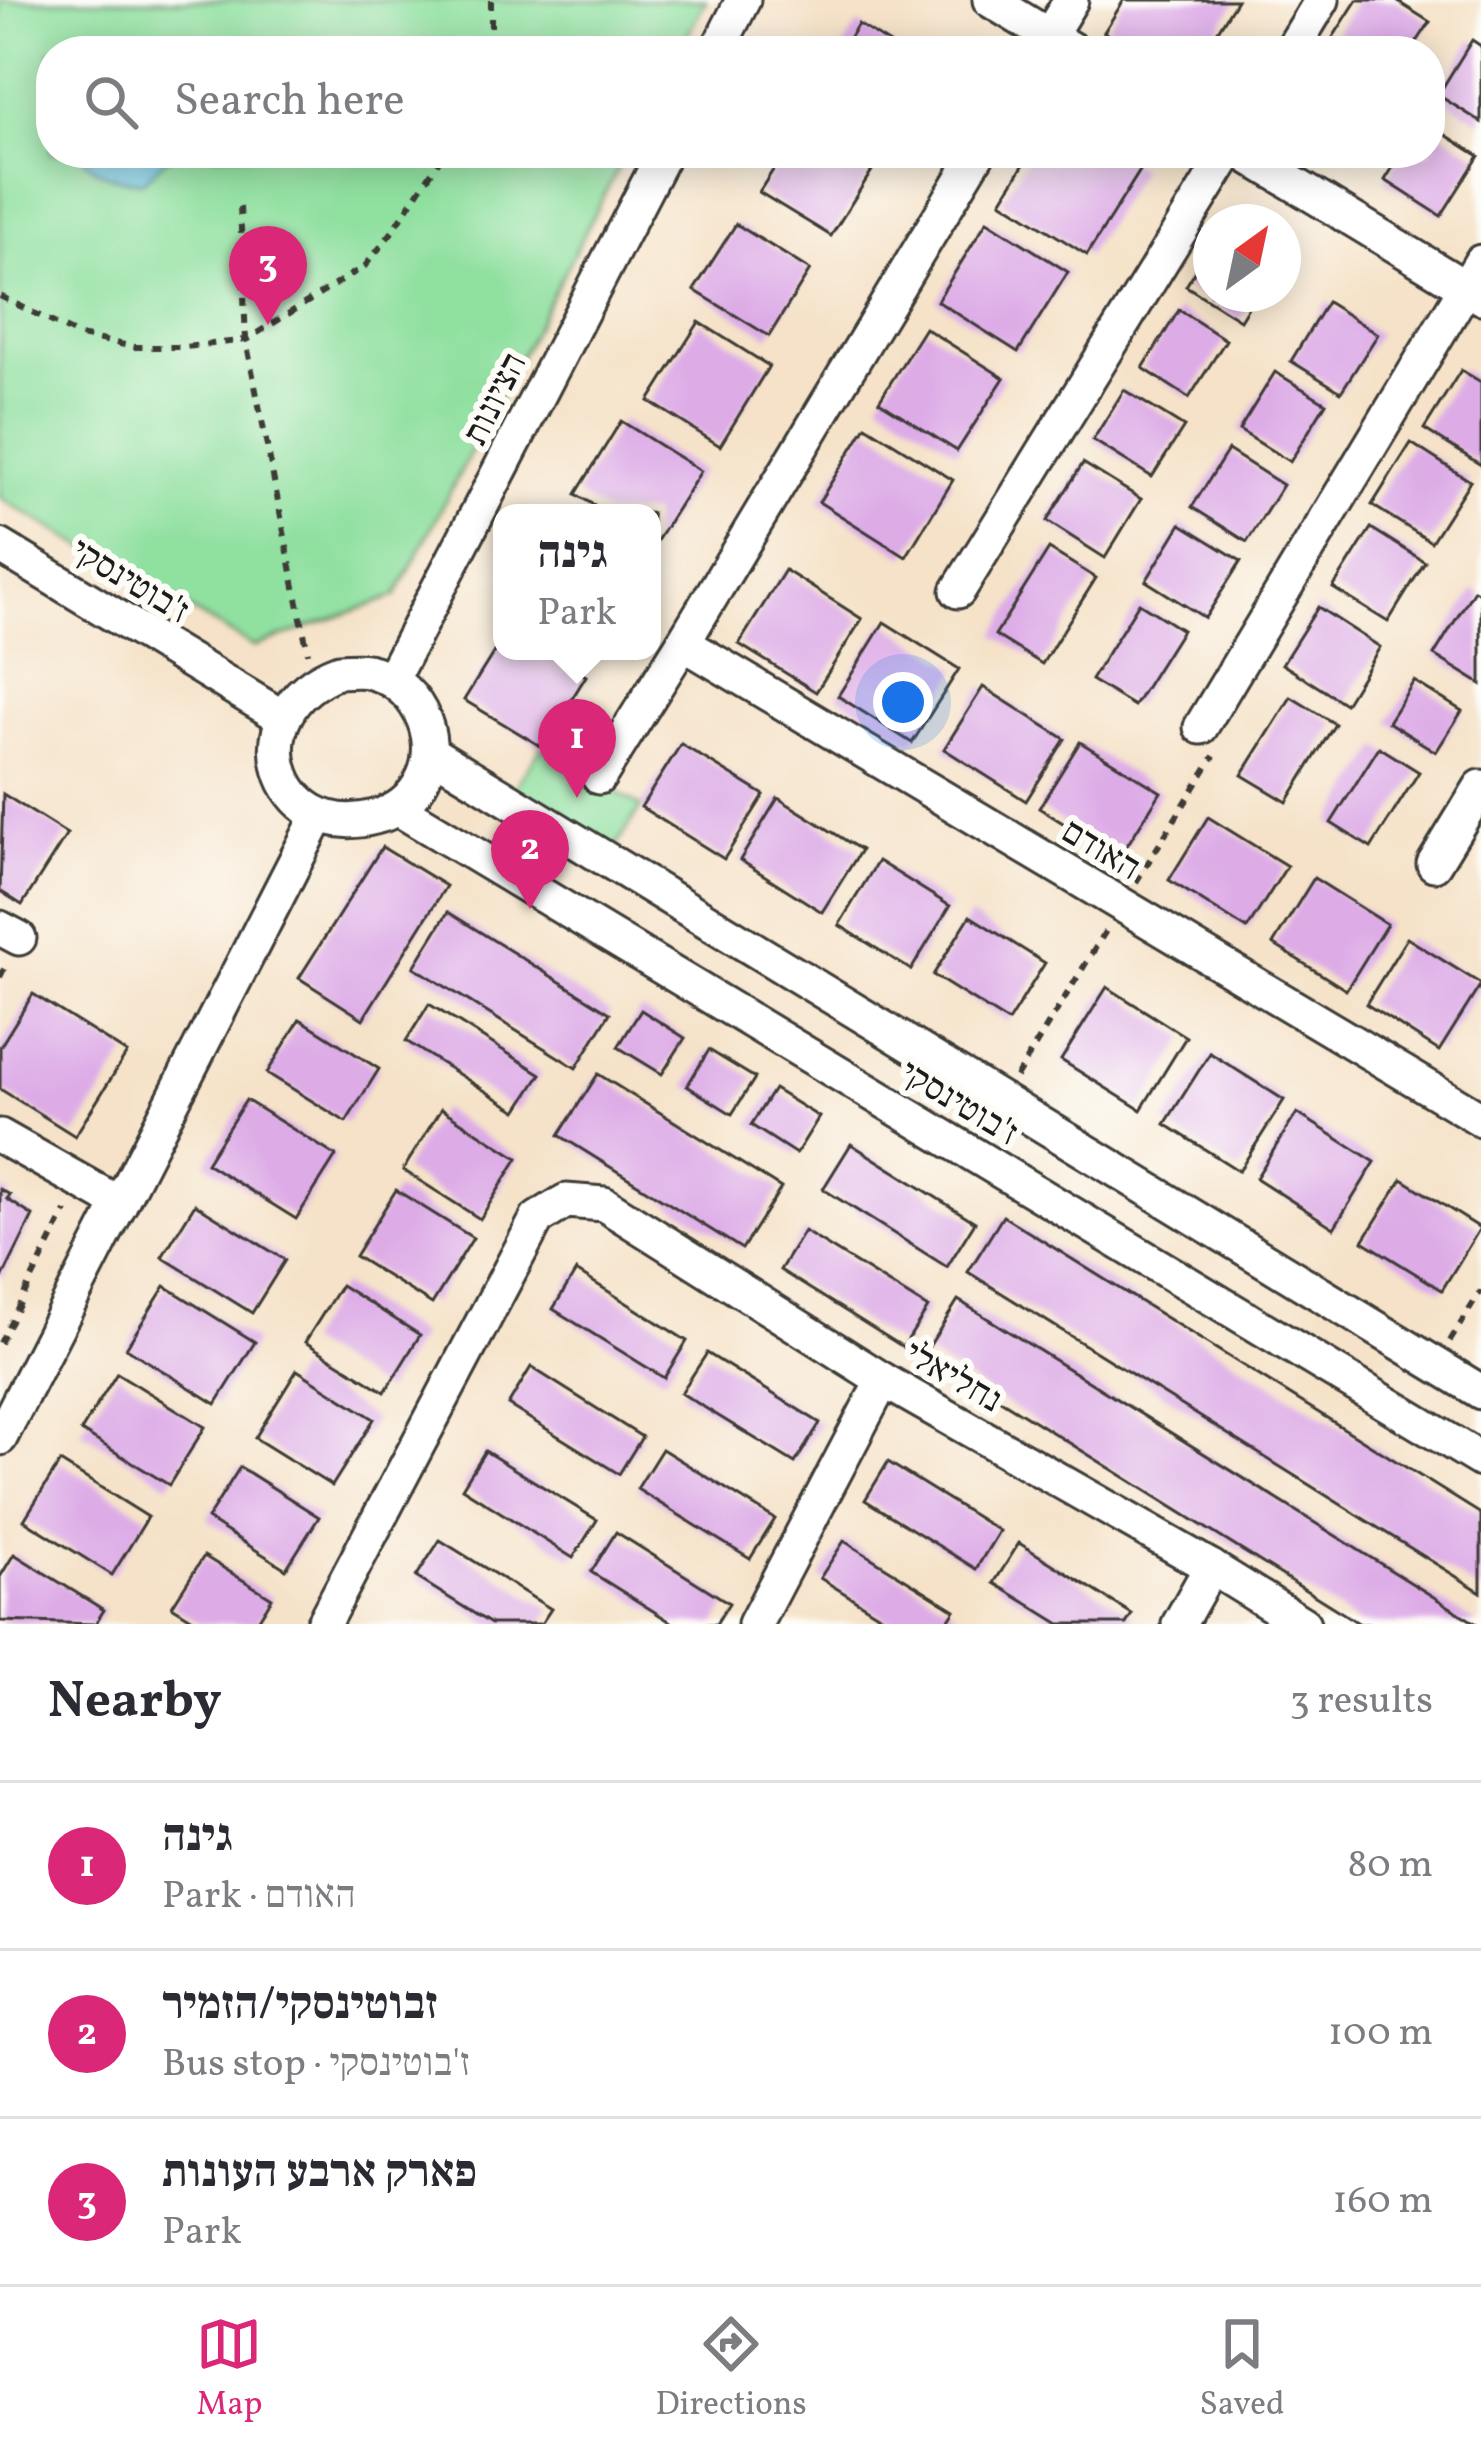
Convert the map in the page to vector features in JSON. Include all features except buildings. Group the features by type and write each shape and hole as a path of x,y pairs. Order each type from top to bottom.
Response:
{"street":[{"path":"725,36 743,0"},
{"path":"989,0 1040,36"},
{"path":"1058,36 1071,0"},
{"path":"1300,36 1322,0"},
{"name":"הציונות","path":"391,680 656,168"},
{"path":"599,777 969,168"},
{"path":"958,591 1219,168"},
{"path":"1201,727 1476,282 1270,168"},
{"name":"ז'בוטינסקי","path":"0,546 282,716"},
{"name":"האודם","path":"683,643 1481,1119"},
{"path":"366,671 391,680 416,702 427,726 430,752 423,778 399,809 349,822 317,817 293,792 279,768 282,716 315,680 366,671"},
{"name":"ז'בוטינסקי","path":"430,752 1481,1392"},
{"path":"1434,864 1481,788"},
{"name":"ז'בוטינסקי","path":"399,809 1481,1460"},
{"path":"0,1438 317,817"},
{"path":"0,1136 120,1204"},
{"name":"נחליאלי","path":"323,1624 537,1219 566,1201 604,1204 883,1380 1303,1624"},
{"path":"755,1624 883,1380"},
{"path":"1179,1624 1211,1567"}],"path":[{"path":"490,0 491,36"},
{"path":"0,296 80,335 135,347 246,340 365,266 434,168"},
{"path":"240,207 246,340 315,680"},
{"path":"1002,1100 1223,740 1201,727"},
{"path":"0,1342 67,1211"},
{"path":"1436,1365 1481,1291"}],"green space":[{"path":"0,0 706,0 687,36 36,36 36,168 618,168 396,596 254,647 0,498"},
{"path":"542,747 641,807 613,851 513,789"}],"water":[{"path":"95,168 157,168 142,182"}],"place":[{"name":"פארק ארבע העונות","path":"268,325"},
{"name":"גינה","path":"577,798"},
{"name":"זבוטינסקי/הזמיר","path":"530,909"}]}
